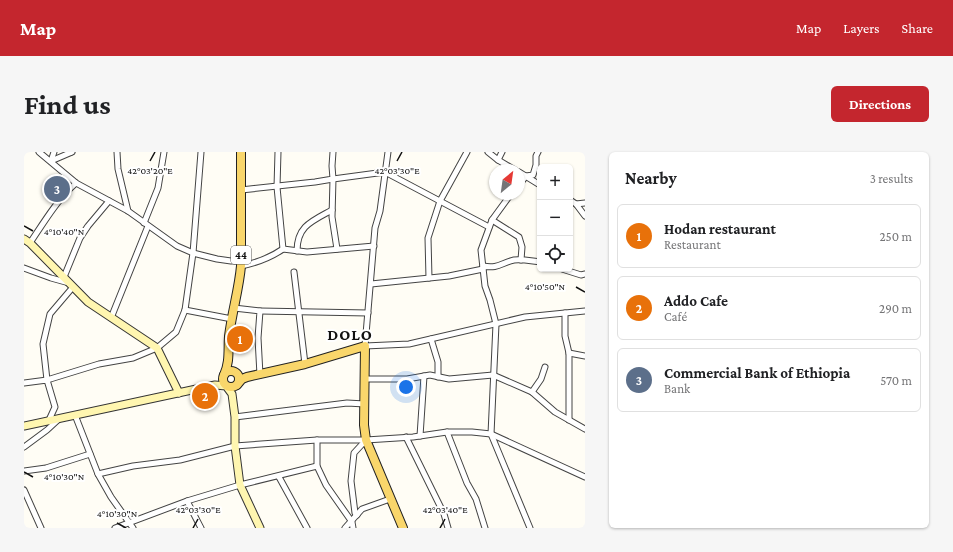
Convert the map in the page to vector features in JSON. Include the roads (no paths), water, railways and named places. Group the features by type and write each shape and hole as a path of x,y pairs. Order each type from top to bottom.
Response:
{"main road":[{"name":"44","path":"229,358 229,337 241,263 241,152"},
{"path":"229,358 228,368 223,380 226,386 231,387 237,385 242,379 247,377 304,364 366,346 364,425 366,440 403,528"},
{"path":"229,358 231,366 239,380 237,385"},
{"path":"224,375 231,372 247,377"}],"street":[{"path":"40,152 76,184 128,211 177,246 193,253 231,262 252,264 272,257 283,249 307,252 374,246"},
{"path":"51,161 54,152"},
{"path":"51,161 72,152"},
{"path":"117,152 118,169 128,211"},
{"path":"111,318 146,225 158,188 164,152"},
{"path":"24,383 46,380 99,364 133,358 157,348 176,332 184,310 193,253 201,152"},
{"path":"278,152 277,187 283,249"},
{"path":"333,152 332,210 337,249"},
{"path":"388,152 380,211 376,228 366,346 409,344 525,317 585,311"},
{"path":"429,278 428,238 440,201 467,152"},
{"path":"488,152 505,164"},
{"path":"498,160 502,152"},
{"path":"526,176 533,175 538,152"},
{"path":"241,190 277,187 385,172 489,228"},
{"path":"526,176 537,183"},
{"path":"76,184 67,191 27,241 88,302 157,348 179,393"},
{"path":"507,200 492,220 481,250 485,286 496,324 491,434 530,528"},
{"path":"64,277 80,238 109,201"},
{"path":"573,202 585,216"},
{"path":"576,204 585,203"},
{"path":"297,251 298,237 305,225 332,210"},
{"path":"492,220 519,237 522,246 522,260"},
{"path":"371,284 449,276 483,268 498,267 512,261 522,260 537,262"},
{"path":"24,268 71,285"},
{"path":"294,272 304,364"},
{"path":"572,272 581,275 585,274"},
{"path":"49,420 56,407 46,380 43,344 50,314 71,285"},
{"path":"234,308 260,311 368,313"},
{"path":"184,310 232,319"},
{"path":"260,311 258,338 260,375"},
{"path":"565,313 565,336 569,353 569,420"},
{"path":"431,339 438,362 438,377"},
{"path":"569,353 585,356"},
{"path":"532,392 541,379 545,367"},
{"path":"215,385 224,375"},
{"path":"365,379 406,379 430,375 449,379 493,375 532,392 555,412 585,429"},
{"path":"420,436 424,376"},
{"path":"24,426 215,385 226,386 232,394"},
{"path":"237,385 232,390 232,394 235,417 235,446 240,485 260,528"},
{"path":"235,417 347,404 365,404"},
{"path":"75,415 98,474 111,497 132,528"},
{"path":"24,446 47,430 62,417"},
{"path":"447,432 467,483 476,499 485,528"},
{"path":"98,474 133,466 180,460 235,446 316,440 366,440 420,436 447,432 491,434 585,477"},
{"path":"406,437 444,514 448,528"},
{"path":"316,440 317,466 326,485 352,522 354,528"},
{"path":"357,515 355,513 351,481 354,453 366,440"},
{"path":"24,471 46,468 90,454"},
{"path":"116,528 187,501 240,485 317,466"},
{"path":"279,476 307,528"},
{"path":"24,490 41,528"},
{"path":"345,528 352,522 362,509 390,499"},
{"path":"187,501 201,528"}],"place":[{"name":"Commercial Bank of Ethiopia","path":"57,189"},
{"name":"Hodan restaurant","path":"240,339"},
{"name":"Addo Cafe","path":"205,396"}],"district":[{"name":"DOLO","path":"350,334"}]}
